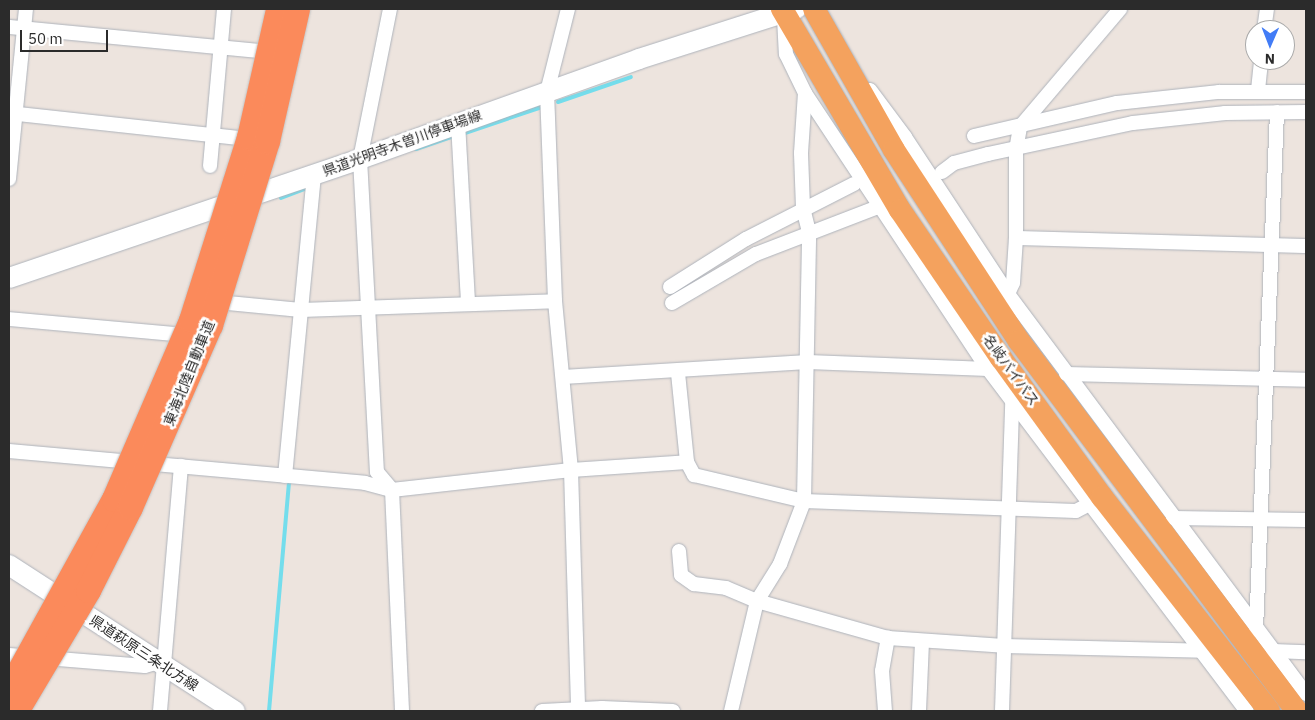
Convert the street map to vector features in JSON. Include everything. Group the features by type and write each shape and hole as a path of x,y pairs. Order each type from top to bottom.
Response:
{"highway":[{"name":"東海北陸自動車道","path":"9,690 69,585 114,499 191,320 249,137 278,9"},
{"name":"東海北陸自動車道","path":"16,711 88,590 130,507 210,324 267,142 298,9"},
{"name":"名岐バイパス","path":"814,9 894,150 1020,341 1297,711"},
{"name":"名岐バイパス","path":"785,10 900,210 1001,358 1102,497 1269,711"}],"main road":[{"name":"県道光明寺木曽川停車場線","path":"9,278 360,159 458,123 785,10"},
{"name":"県道萩原三条北方線","path":"9,565 235,711"}],"street":[{"path":"9,179 12,113 26,9"},
{"path":"210,166 224,9"},
{"path":"390,9 360,159 377,472 392,490 402,711"},
{"path":"1008,294 1012,283 1016,238 1016,150 1020,127 1120,9"},
{"path":"565,10 547,92 555,301 571,470 578,710"},
{"path":"785,10 786,54 805,93 988,369 1088,505 1203,651 1247,711"},
{"path":"9,27 260,51"},
{"path":"828,33 905,137 1008,294 1256,630 1306,694"},
{"path":"1258,90 1260,70"},
{"path":"974,136 1020,127 1117,103 1258,90 1306,92"},
{"path":"731,711 757,601 780,564 804,501 809,232 803,208 801,153 805,93"},
{"path":"1256,630 1262,518 1270,245 1277,112"},
{"path":"942,172 954,163 1133,123 1215,114 1306,112"},
{"path":"12,113 238,138"},
{"path":"458,123 468,304"},
{"path":"285,476 314,174"},
{"path":"670,287 803,208 854,184"},
{"path":"672,303 756,254 809,232 876,208"},
{"path":"1016,238 1306,246"},
{"path":"228,303 301,310 555,301"},
{"path":"9,319 175,334"},
{"path":"563,377 678,373 808,362 988,369"},
{"path":"678,373 687,462 694,475 804,501 1008,506 1076,511 1088,505"},
{"path":"1066,374 1306,380"},
{"path":"1002,711 1012,402"},
{"path":"9,451 365,483 392,490 571,470 687,462"},
{"path":"160,711 161,664 181,466"},
{"path":"1173,518 1306,520"},
{"path":"678,551 684,580 726,588 757,601 888,638 922,642 1004,646 1203,651"},
{"path":"885,711 882,671 888,638"},
{"path":"919,711 922,642"},
{"path":"1273,651 1306,652"},
{"path":"9,655 144,666 161,664"},
{"path":"542,711 674,711"}],"waterway":[{"path":"558,102 631,77"},
{"path":"465,133 539,108"},
{"path":"416,149 454,136"},
{"path":"281,198 310,187"},
{"path":"269,711 289,482"}]}
